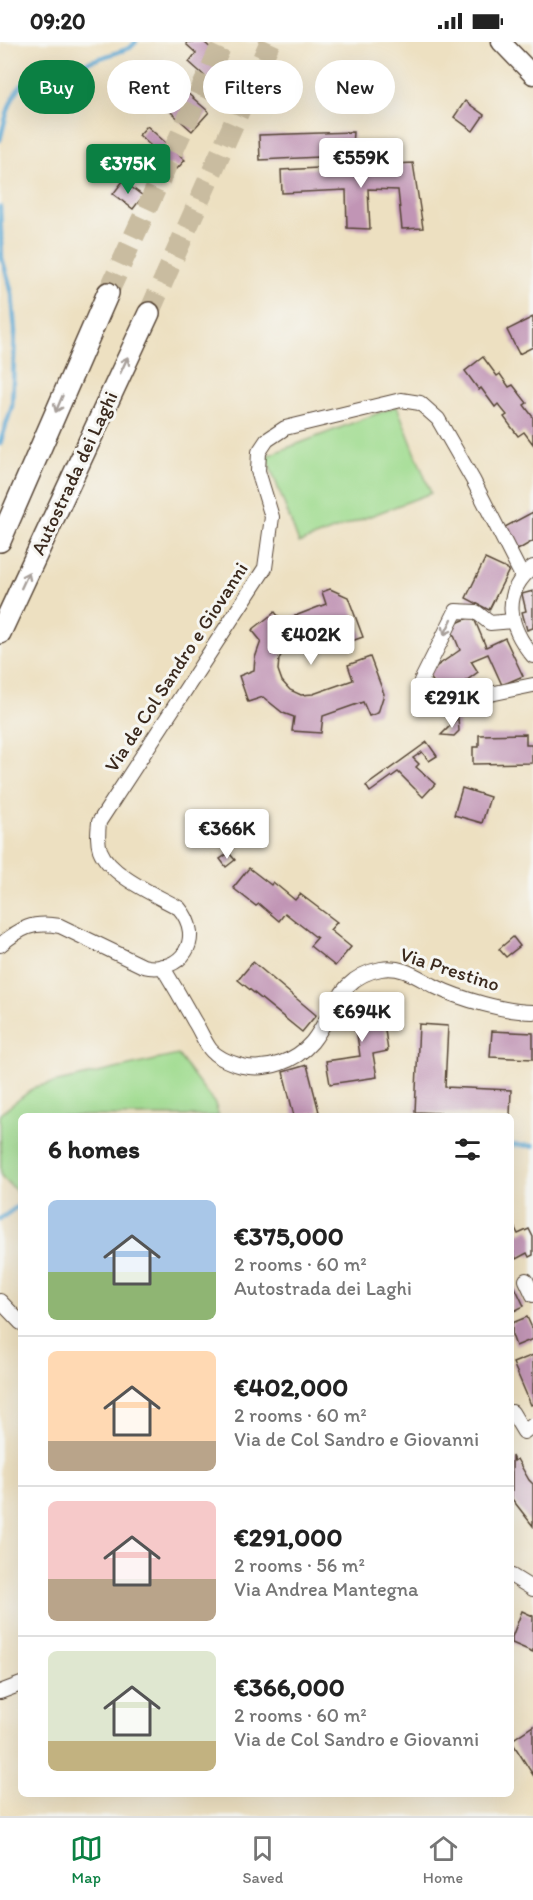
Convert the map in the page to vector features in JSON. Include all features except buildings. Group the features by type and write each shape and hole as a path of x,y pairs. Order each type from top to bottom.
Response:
{"highway":[{"name":"Autostrada dei Laghi","path":"0,541 108,293"},
{"name":"Autostrada dei Laghi","path":"0,633 149,313"}],"main road":[{"path":"501,42 533,75"}],"street":[{"name":"Via de Col Sandro e Giovanni","path":"162,966 175,963 188,947 191,937 186,916 179,908 118,872 107,863 100,850 97,837 99,822 265,568 272,517 258,471 259,452 267,440 285,428 400,400 420,403 438,418 522,576"},
{"path":"533,567 522,576 514,591 512,602 513,621 520,638 533,656"},
{"path":"513,621 490,623 476,612 456,611 421,681 430,700 447,704 533,685"},
{"path":"0,945 19,929 46,923 60,926 143,966 154,969 162,966"},
{"name":"Via Prestino","path":"162,966 212,1051 231,1063 252,1068 274,1066 295,1057 312,1042 336,999 348,984 364,974 383,969 402,970 436,987 480,1002 533,1012"},
{"path":"526,1280 533,1295"},
{"path":"0,1300 18,1320"},
{"path":"514,1415 524,1432 533,1425"},
{"path":"514,1577 533,1589"},
{"path":"0,1692 18,1685"}],"green space":[{"path":"397,406 431,493 299,543 266,456"},
{"path":"178,1055 215,1104 218,1113 18,1113 18,1193 1,1176 0,1114 35,1087"}],"waterway":[{"path":"0,140 12,100 23,84 31,78 41,73 66,69 130,48 136,42"},
{"path":"0,207 2,258 12,293 15,332 12,406 0,444"},
{"path":"514,1145 533,1146"},
{"path":"0,1219 18,1206"}],"tunnel":[{"path":"108,293 223,42"},
{"path":"149,313 270,42"}]}
